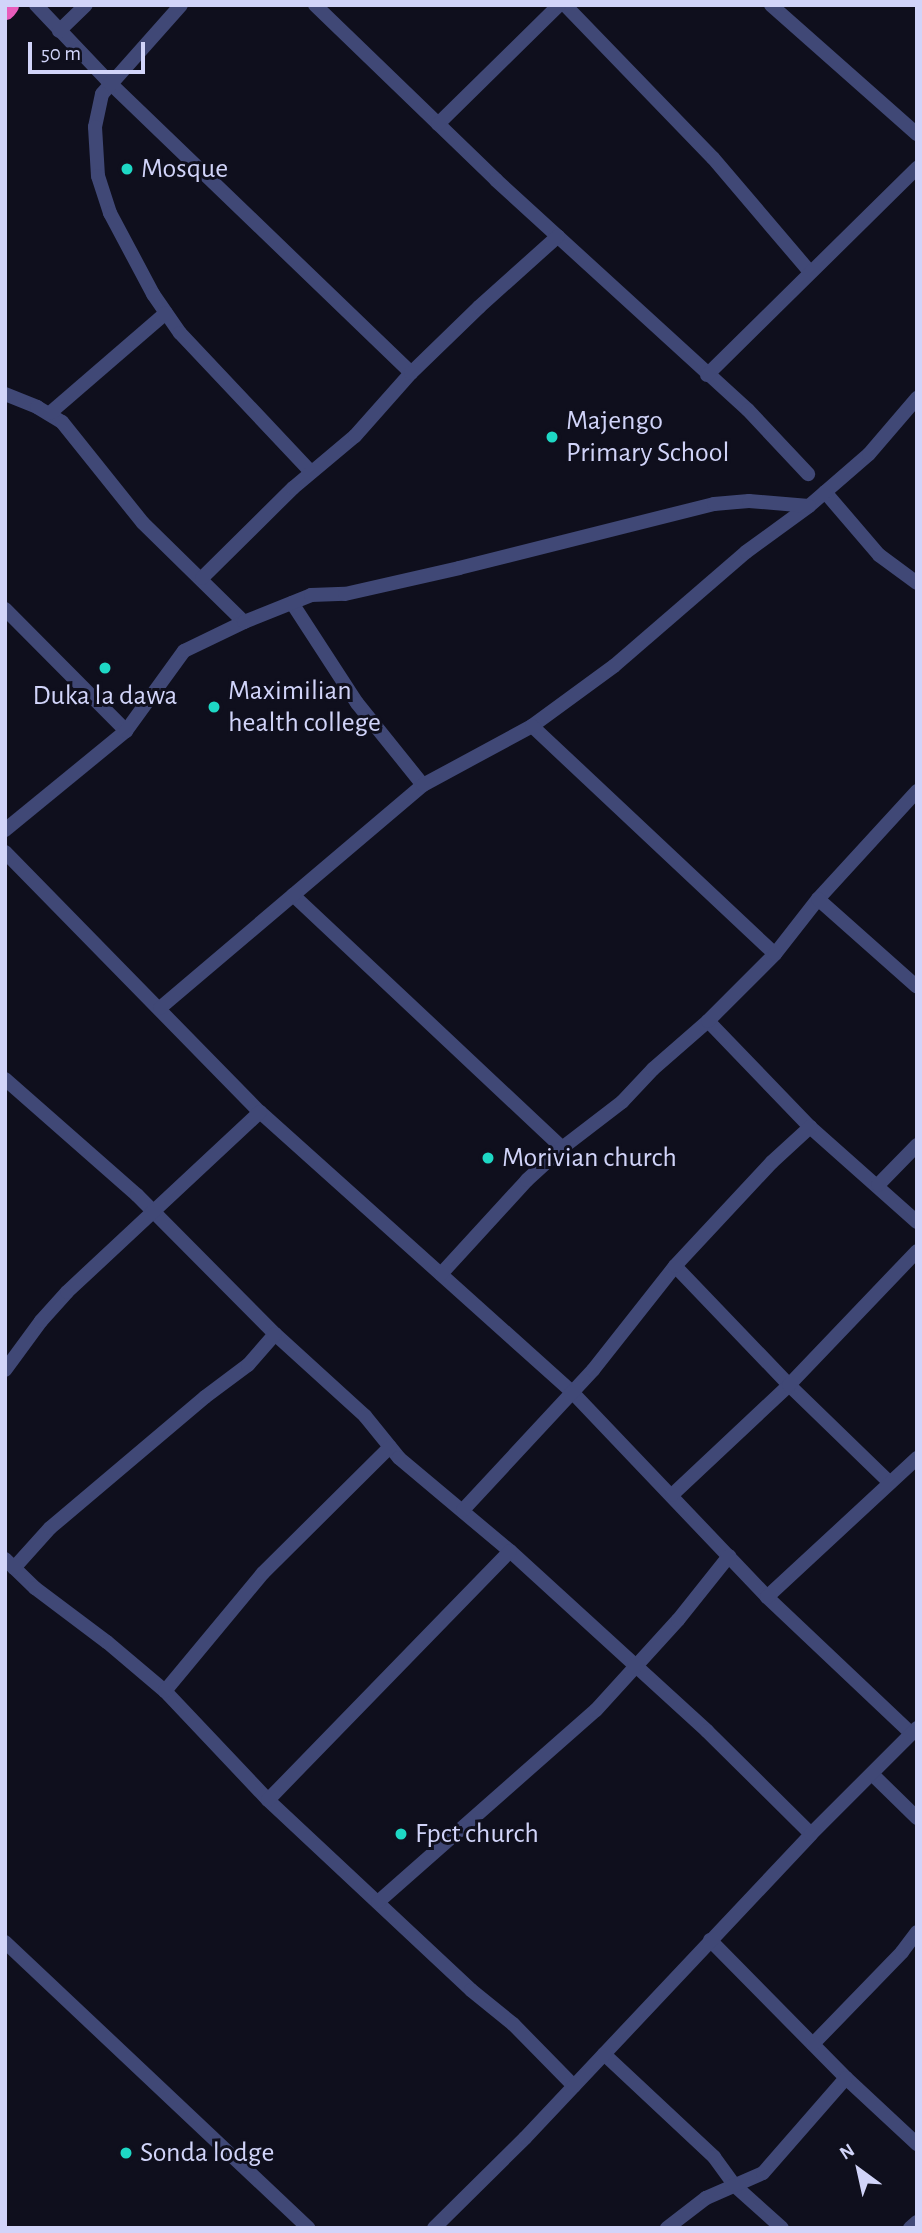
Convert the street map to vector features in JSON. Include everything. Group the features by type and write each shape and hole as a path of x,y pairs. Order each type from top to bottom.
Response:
{"street":[{"path":"36,5 110,83 411,373"},
{"path":"59,31 86,5"},
{"path":"181,5 102,94 95,127 98,176 110,214 180,333 311,472"},
{"path":"316,5 438,124 748,410 808,474"},
{"path":"438,124 559,5"},
{"path":"565,5 713,158 810,272"},
{"path":"771,5 917,134"},
{"path":"707,375 917,168"},
{"path":"202,578 311,472 355,436 411,373 558,236"},
{"path":"50,413 166,313"},
{"path":"5,394 50,413 76,437 106,480 143,523 244,622"},
{"path":"160,1008 423,785 532,726 614,666 746,552 808,506 869,454 917,398"},
{"path":"825,492 879,555 917,583"},
{"path":"5,830 126,731 184,651 244,622 311,595 345,593 459,568 714,504 749,501 808,506"},
{"path":"292,603 357,703 423,785"},
{"path":"5,609 126,731"},
{"path":"532,726 775,954"},
{"path":"441,1274 527,1180 562,1148 622,1102 653,1069 708,1021 775,954 818,899 917,791"},
{"path":"5,852 260,1112 573,1393 767,1597 914,1731 811,1834 574,2086 434,2228"},
{"path":"293,895 562,1148"},
{"path":"818,899 917,987"},
{"path":"708,1021 810,1127 917,1222"},
{"path":"5,1079 153,1212 275,1334 365,1416 390,1447 510,1551 636,1669 707,1731 811,1834"},
{"path":"5,1370 41,1321 67,1292 260,1112"},
{"path":"463,1510 573,1393 675,1266 772,1163 810,1127"},
{"path":"878,1185 917,1145"},
{"path":"672,1495 789,1385 917,1251"},
{"path":"675,1266 789,1385 888,1482"},
{"path":"275,1334 244,1369 205,1397 10,1564 34,1588 107,1642 165,1691 268,1800 471,1990 513,2024 574,2086"},
{"path":"165,1691 263,1573 390,1447"},
{"path":"767,1597 888,1482 917,1458"},
{"path":"268,1800 510,1551"},
{"path":"378,1902 422,1861 493,1804 596,1710 636,1669 729,1556"},
{"path":"872,1774 917,1818"},
{"path":"710,1940 846,2078 917,2144"},
{"path":"5,1942 308,2228"},
{"path":"813,2044 914,1942"},
{"path":"604,2054 714,2157 734,2185 782,2228"},
{"path":"667,2228 698,2203 753,2179 768,2169 846,2078"},
{"path":"910,2228 917,2222"}],"place":[{"name":"Mosque","path":"127,169"},
{"name":"Majengo Primary School","path":"552,437"},
{"name":"Duka la dawa","path":"105,668"},
{"name":"Maximilian health college","path":"214,707"},
{"name":"Morivian church","path":"488,1158"},
{"name":"Fpct church","path":"401,1834"},
{"name":"Sonda lodge","path":"126,2153"}]}
